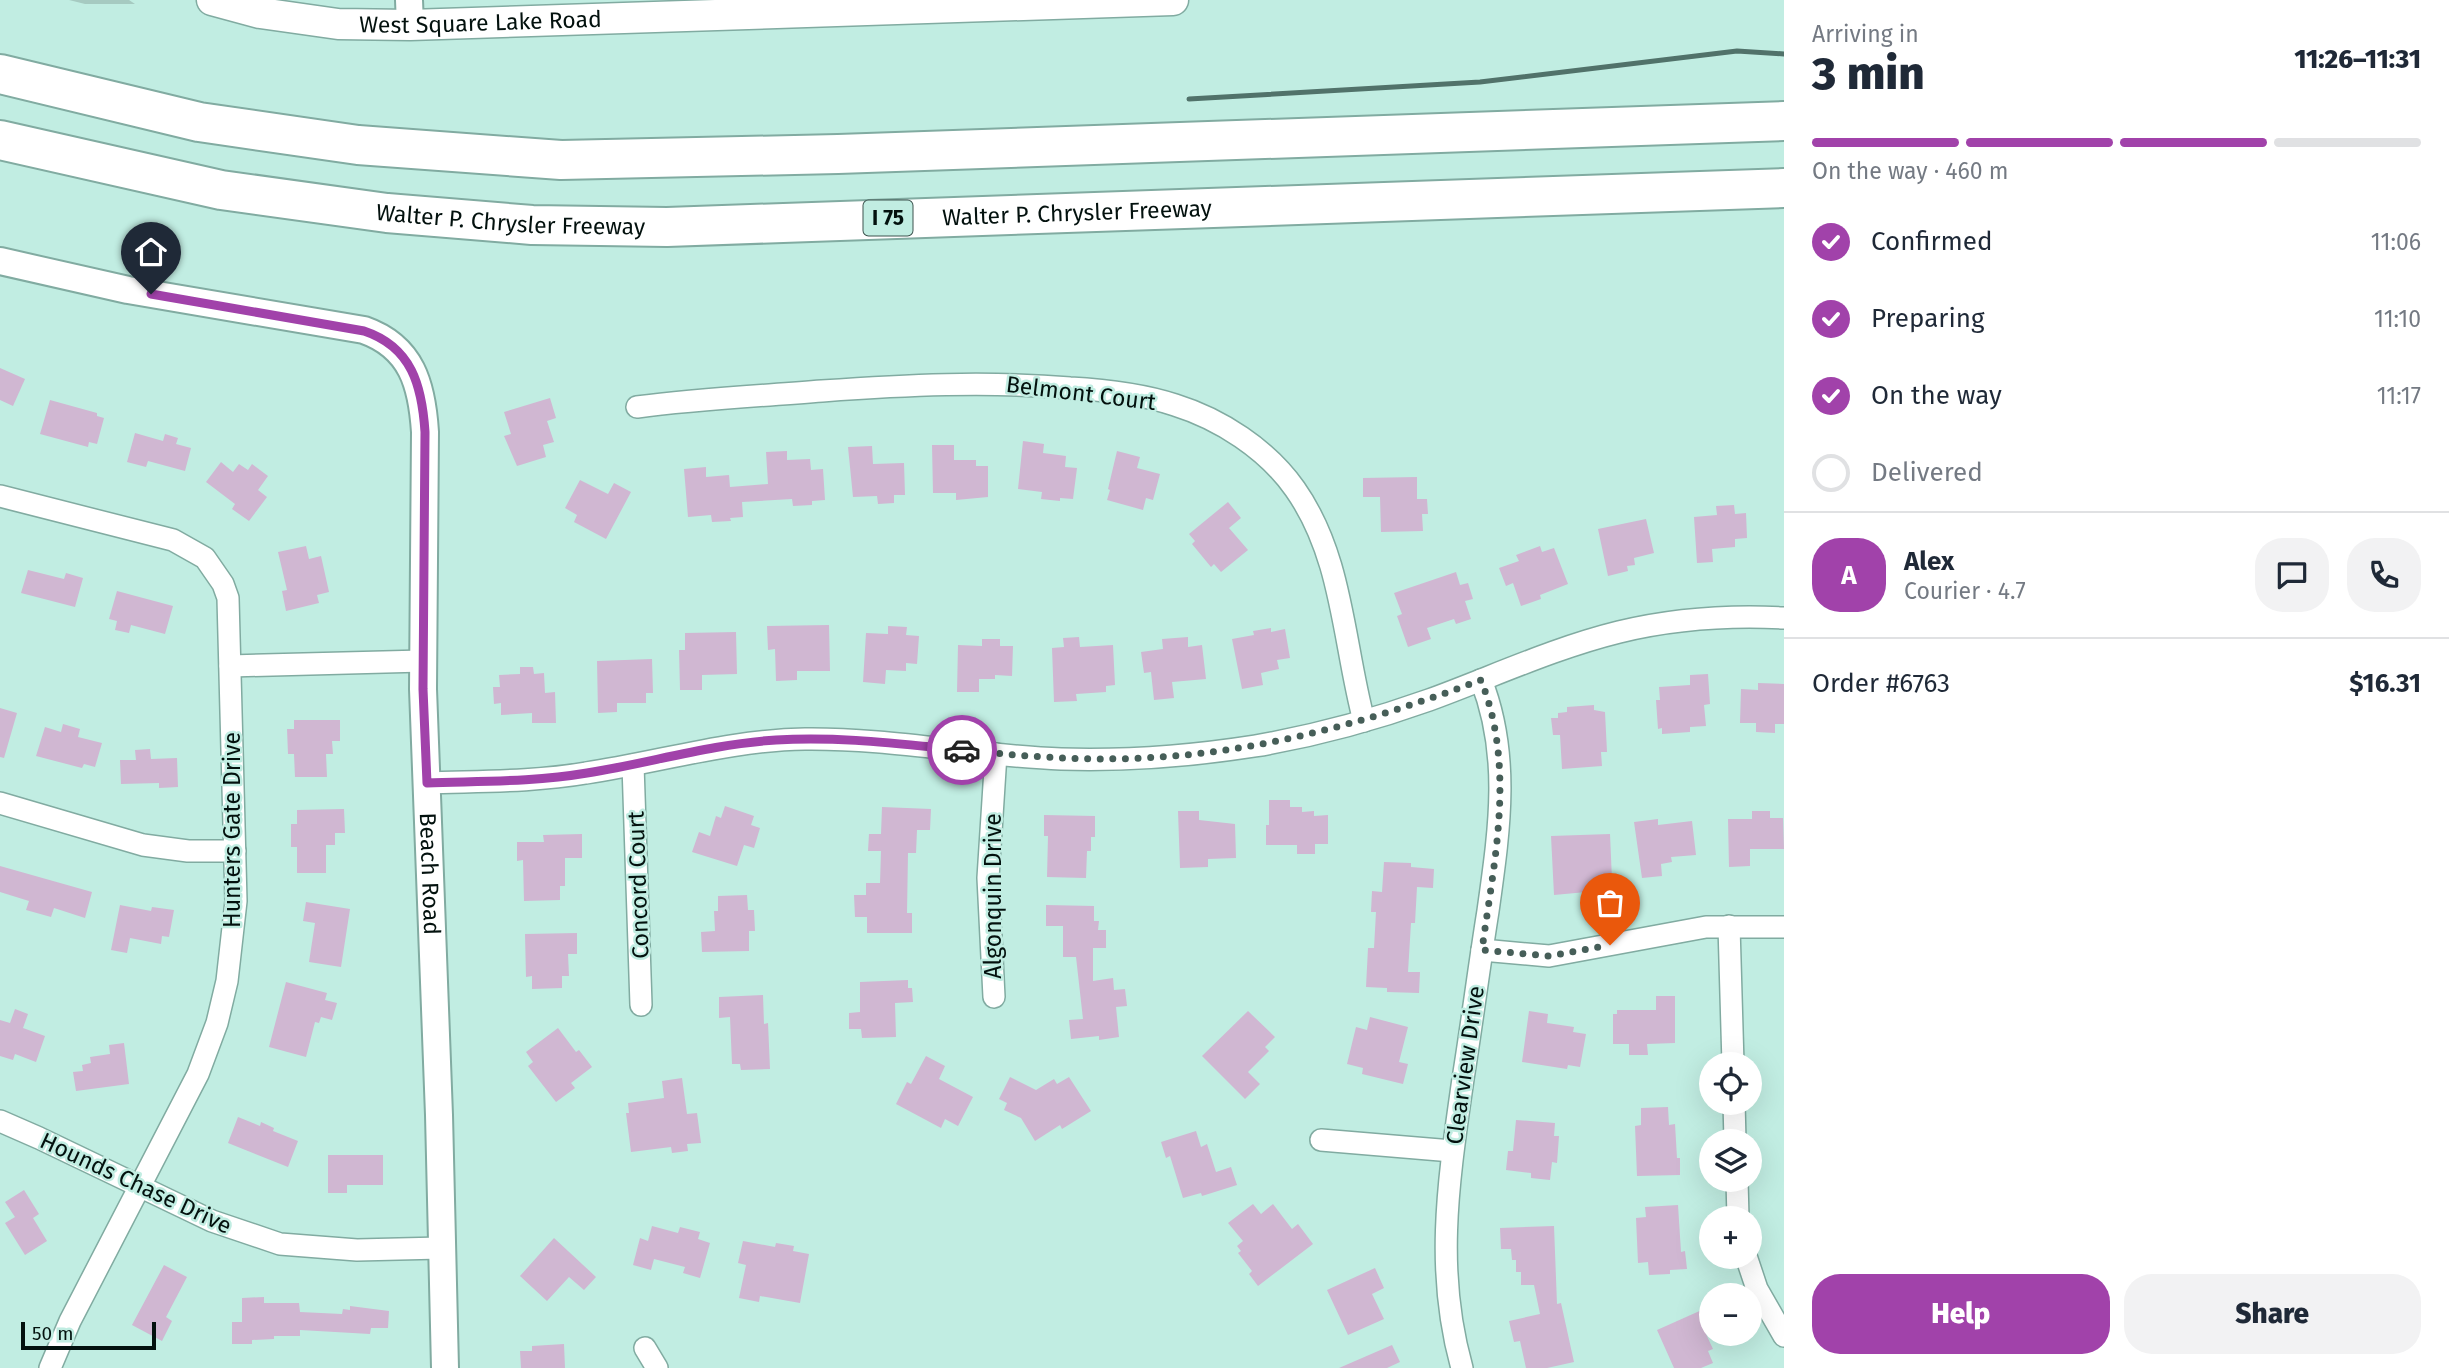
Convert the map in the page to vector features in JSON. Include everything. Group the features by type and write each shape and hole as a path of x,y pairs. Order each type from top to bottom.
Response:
{"highway":[{"path":"0,74 199,122 358,145 561,160 838,154 1784,121"},
{"name":"Walter P. Chrysler Freeway","path":"0,139 220,190 387,213 532,225 667,227 1784,188"}],"main road":[{"name":"West Square Lake Road","path":"212,0 260,13 338,24 409,13 1173,0"}],"street":[{"name":"Beach Road","path":"0,261 128,290 350,327 374,334 394,346 411,368 424,412 426,476 423,661 445,1368"},
{"name":"Belmont Court","path":"637,407 899,385 992,383 1119,393 1174,404 1195,412 1224,426 1264,456 1293,487 1318,528 1334,576 1364,720"},
{"name":"Hunters Gate Drive","path":"0,496 173,540 205,558 223,584 228,598 235,851 234,930 227,981 217,1023 198,1074 70,1321 50,1368"},
{"path":"427,783 535,780 633,765 710,748 804,739 866,740 1062,759 1169,756 1257,745 1364,720 1616,633 1662,623 1713,617 1784,618"},
{"path":"230,666 423,661"},
{"name":"Clearview Drive","path":"1462,1368 1450,1311 1445,1244 1447,1196 1499,824 1501,778 1490,701 1481,680"},
{"name":"Algonquin Drive","path":"994,997 988,878 996,754"},
{"name":"Concord Court","path":"633,765 642,1005"},
{"path":"0,803 143,845 188,851 235,851"},
{"path":"1729,926 1734,1052"},
{"path":"1482,950 1549,956 1670,933 1729,926 1784,927"},
{"name":"Hounds Chase Drive","path":"0,1121 212,1221 280,1244 357,1250 441,1248"},
{"path":"1321,1140 1452,1151"},
{"path":"1750,1269 1757,1289 1784,1336"},
{"path":"645,1348 657,1368"}],"shaded area":[{"path":"69,0 129,0 135,4 85,4"}],"building":[{"path":"0,368 25,379 13,406 0,400"},
{"path":"550,398 556,418 547,421 554,442 543,445 546,457 517,466 504,436 511,434 504,412"},
{"path":"50,400 97,413 97,416 104,418 97,444 89,442 88,447 40,434"},
{"path":"135,433 163,441 165,434 178,438 176,444 191,448 185,471 148,461 146,467 127,462"},
{"path":"1023,441 1044,444 1043,453 1066,456 1065,467 1077,468 1073,499 1041,499 1042,492 1018,489"},
{"path":"932,445 954,445 954,460 976,460 976,466 988,466 988,497 956,500 956,493 933,493"},
{"path":"872,446 873,464 904,463 905,495 894,495 894,503 878,504 877,496 853,497 848,447"},
{"path":"787,451 787,460 810,459 811,470 823,469 825,500 812,501 812,505 793,506 792,499 742,502 743,517 730,518 731,521 712,522 711,515 688,517 684,469 706,467 706,477 729,475 730,487 768,484 766,452"},
{"path":"1117,451 1140,457 1137,468 1160,474 1153,500 1146,498 1143,510 1107,500"},
{"path":"221,462 233,472 239,464 248,470 252,464 268,476 258,490 267,497 249,521 232,509 235,504 206,482"},
{"path":"1417,477 1417,499 1427,499 1428,514 1422,514 1423,531 1381,532 1380,497 1363,497 1363,478"},
{"path":"580,480 608,494 614,483 631,492 606,539 574,522 577,515 565,508"},
{"path":"1228,502 1241,518 1229,528 1248,550 1221,572 1214,564 1211,567 1192,544 1195,541 1189,534"},
{"path":"1734,505 1735,514 1746,513 1747,538 1735,539 1735,547 1712,549 1713,562 1697,563 1694,517 1717,515 1716,506"},
{"path":"1646,519 1654,553 1634,558 1635,565 1627,566 1628,571 1608,576 1598,529"},
{"path":"306,546 309,559 321,556 329,592 317,595 319,603 286,611 282,591 287,590 278,552"},
{"path":"1540,546 1542,552 1554,548 1568,584 1540,595 1541,599 1521,606 1513,583 1506,586 1499,568 1519,561 1516,555"},
{"path":"28,570 64,579 66,573 83,578 75,607 21,593"},
{"path":"1456,572 1460,585 1468,583 1473,599 1465,601 1471,619 1456,624 1454,619 1427,628 1431,639 1408,647 1397,616 1402,614 1394,593"},
{"path":"117,591 173,606 165,634 131,625 129,633 115,630 117,621 109,619"},
{"path":"829,625 830,671 797,671 797,680 776,681 775,649 768,650 767,626"},
{"path":"888,626 907,627 906,635 919,636 917,664 906,663 906,671 886,670 885,684 863,682 866,633 888,634"},
{"path":"1271,628 1271,632 1285,629 1290,658 1277,660 1279,669 1261,673 1263,685 1242,689 1232,639 1254,635 1253,631"},
{"path":"736,632 737,674 702,675 702,690 680,690 679,650 685,650 685,633"},
{"path":"1079,637 1080,647 1113,645 1115,685 1106,686 1106,692 1076,694 1077,701 1054,702 1052,648 1064,647 1063,638"},
{"path":"1188,637 1188,647 1202,645 1206,679 1172,682 1174,698 1154,700 1151,672 1144,673 1141,652 1163,649 1162,639"},
{"path":"982,639 1000,639 1000,646 1013,646 1012,676 995,675 995,679 979,679 979,692 957,692 958,645 982,646"},
{"path":"652,659 653,693 646,693 646,703 617,703 617,712 598,713 597,661"},
{"path":"520,667 533,667 534,674 544,673 545,693 555,692 556,723 532,723 532,713 501,715 501,703 494,704 493,687 500,687 499,675 520,674"},
{"path":"1708,674 1710,704 1704,705 1706,726 1690,727 1690,732 1662,734 1662,728 1658,729 1656,700 1660,700 1659,687 1690,685 1690,675"},
{"path":"1758,683 1784,684 1784,724 1775,724 1775,733 1756,732 1756,723 1740,723 1741,689 1758,690"},
{"path":"1594,705 1594,710 1605,712 1607,752 1601,752 1602,766 1562,769 1560,735 1553,735 1551,718 1558,718 1558,713 1567,712 1567,707"},
{"path":"0,708 17,713 4,758 0,757"},
{"path":"294,720 340,720 340,741 332,741 333,754 326,754 327,777 295,777 294,754 288,754 287,729 294,729"},
{"path":"63,724 80,729 78,737 102,743 95,767 84,764 82,768 36,756 45,727 61,732"},
{"path":"150,749 151,759 177,758 178,787 159,788 159,783 121,784 120,760 136,760 135,750"},
{"path":"1269,800 1290,800 1290,807 1302,807 1302,812 1314,811 1314,816 1328,815 1328,844 1315,844 1315,854 1297,854 1297,845 1266,845"},
{"path":"725,806 754,816 751,825 760,828 754,848 744,845 737,866 692,852 699,832 710,836 716,816 721,818"},
{"path":"882,807 931,809 930,830 917,830 916,853 908,853 907,913 912,913 912,933 867,933 867,917 855,917 854,895 866,895 866,883 880,883 881,851 868,851 869,834 881,834"},
{"path":"344,809 345,833 335,833 335,845 326,845 326,873 297,873 297,847 291,847 291,824 297,824 297,810"},
{"path":"1178,811 1199,811 1199,820 1235,824 1236,858 1208,859 1208,867 1180,868"},
{"path":"1752,811 1770,811 1770,818 1783,818 1784,849 1750,849 1750,866 1729,867 1728,819 1752,819"},
{"path":"1044,815 1095,816 1095,837 1091,837 1091,851 1087,851 1086,878 1047,877 1048,836 1044,836"},
{"path":"1658,819 1658,825 1692,821 1696,855 1671,857 1672,862 1661,864 1662,876 1642,878 1634,822"},
{"path":"582,834 582,858 565,858 565,886 560,886 560,900 524,901 523,860 517,861 517,842 544,842 543,835"},
{"path":"1610,834 1612,880 1607,880 1608,890 1554,895 1551,836"},
{"path":"1384,862 1411,863 1411,867 1434,869 1433,888 1417,887 1415,923 1411,923 1408,972 1420,972 1419,993 1387,992 1387,988 1366,987 1368,948 1374,948 1376,912 1371,912 1372,891 1382,892"},
{"path":"0,866 92,892 85,918 54,908 51,917 26,910 29,901 0,892"},
{"path":"747,895 748,910 754,910 755,931 749,931 749,951 702,952 701,932 715,931 714,911 718,911 718,896"},
{"path":"306,902 350,909 341,967 309,962 315,923 303,921"},
{"path":"120,905 151,911 152,907 174,910 169,937 162,936 161,944 130,938 127,953 111,950"},
{"path":"1046,905 1094,906 1094,921 1099,921 1098,930 1106,930 1106,948 1093,948 1093,981 1113,978 1114,990 1125,989 1127,1006 1116,1007 1119,1037 1099,1040 1099,1036 1071,1039 1069,1020 1083,1019 1076,957 1063,957 1063,926 1046,926"},
{"path":"577,933 577,954 568,954 569,976 562,976 562,988 532,989 532,976 526,977 525,934"},
{"path":"908,980 908,988 912,988 913,1002 895,1003 896,1037 862,1038 861,1029 849,1029 849,1013 860,1012 860,982"},
{"path":"286,982 327,993 325,1000 337,1003 332,1020 321,1017 319,1023 315,1022 306,1057 269,1047"},
{"path":"763,995 764,1024 768,1023 770,1069 741,1070 740,1064 732,1064 730,1017 719,1018 719,997"},
{"path":"1656,996 1675,996 1675,1043 1647,1044 1648,1055 1629,1055 1629,1044 1613,1044 1613,1014 1617,1014 1617,1010 1656,1010"},
{"path":"15,1009 28,1014 23,1028 45,1036 36,1062 15,1054 13,1060 0,1056 0,1020 10,1023"},
{"path":"1248,1011 1275,1037 1265,1047 1269,1051 1248,1072 1260,1084 1245,1099 1202,1056"},
{"path":"1529,1011 1548,1014 1547,1023 1574,1027 1573,1032 1586,1034 1580,1067 1568,1065 1567,1069 1522,1062"},
{"path":"1370,1017 1408,1027 1399,1062 1408,1064 1403,1084 1362,1074 1363,1068 1347,1064 1356,1027 1367,1030"},
{"path":"558,1028 576,1052 579,1050 592,1067 571,1083 575,1088 556,1102 528,1066 533,1062 526,1052"},
{"path":"124,1043 129,1084 76,1091 73,1072 83,1071 82,1065 91,1063 90,1057 110,1054 109,1045"},
{"path":"926,1056 945,1066 939,1079 973,1097 958,1126 945,1119 941,1128 896,1104 907,1082 911,1084"},
{"path":"1010,1077 1036,1090 1054,1079 1057,1084 1069,1077 1091,1111 1062,1129 1060,1125 1035,1141 1021,1118 1004,1110 1007,1103 999,1099"},
{"path":"682,1078 687,1114 697,1113 701,1143 687,1144 688,1151 672,1153 671,1147 631,1152 626,1113 629,1113 628,1103 664,1098 662,1081"},
{"path":"1668,1107 1669,1125 1675,1124 1680,1175 1637,1176 1635,1126 1641,1125 1641,1108"},
{"path":"238,1117 260,1126 261,1122 274,1128 273,1131 298,1141 288,1167 228,1143"},
{"path":"1516,1120 1555,1123 1554,1136 1559,1136 1557,1163 1552,1162 1550,1180 1531,1178 1531,1173 1506,1170 1508,1151 1513,1151"},
{"path":"1196,1131 1201,1147 1207,1144 1216,1172 1231,1167 1237,1185 1202,1196 1201,1193 1183,1198 1170,1156 1166,1158 1161,1142"},
{"path":"328,1155 383,1155 383,1185 347,1185 347,1193 328,1193"},
{"path":"24,1190 39,1214 33,1218 47,1241 25,1255 5,1223 15,1217 5,1202"},
{"path":"1253,1204 1261,1214 1273,1204 1292,1229 1298,1224 1313,1244 1258,1286 1249,1274 1252,1271 1238,1253 1241,1251 1237,1246 1243,1241 1228,1223"},
{"path":"1678,1205 1681,1252 1685,1251 1687,1269 1670,1270 1670,1274 1649,1275 1648,1262 1638,1263 1636,1218 1646,1217 1645,1207"},
{"path":"652,1226 678,1233 680,1227 700,1232 698,1239 710,1243 700,1278 683,1273 685,1267 654,1259 651,1270 633,1265 640,1238 648,1241"},
{"path":"1554,1226 1557,1304 1561,1303 1574,1362 1547,1368 1526,1368 1520,1341 1514,1342 1509,1321 1540,1314 1534,1285 1521,1285 1521,1272 1516,1272 1516,1260 1512,1260 1511,1249 1501,1249 1500,1228"},
{"path":"554,1238 596,1277 584,1290 569,1277 547,1301 520,1276"},
{"path":"743,1241 775,1247 776,1243 794,1246 793,1251 809,1254 800,1303 760,1296 759,1302 739,1298 746,1265 738,1263"},
{"path":"164,1265 187,1277 166,1317 172,1321 162,1341 132,1325"},
{"path":"1375,1268 1384,1288 1372,1294 1384,1319 1348,1335 1327,1290"},
{"path":"264,1297 264,1303 299,1303 300,1312 342,1314 343,1309 350,1310 350,1306 389,1311 388,1328 371,1328 370,1334 300,1330 300,1336 274,1336 274,1339 252,1340 252,1344 232,1344 232,1322 242,1322 242,1298"},
{"path":"1699,1311 1699,1346 1712,1346 1713,1349 1708,1351 1713,1363 1701,1368 1674,1368 1657,1330"},
{"path":"564,1344 565,1368 521,1368 520,1351 532,1351 532,1346"},
{"path":"1392,1345 1400,1362 1387,1368 1339,1368"}],"waterway":[{"path":"1189,99 1480,82 1737,51 1784,54"}],"way so far":[{"path":"962,750 1062,759 1141,758 1206,753 1301,737 1344,726 1426,701 1481,680 1490,701 1499,749 1501,778 1499,824 1482,950 1549,956 1610,945"}],"route":[{"path":"151,294 350,327 384,339 394,346 411,368 421,398 425,432 423,689 427,783 563,777 710,748 772,740 848,739 962,750"}]}
